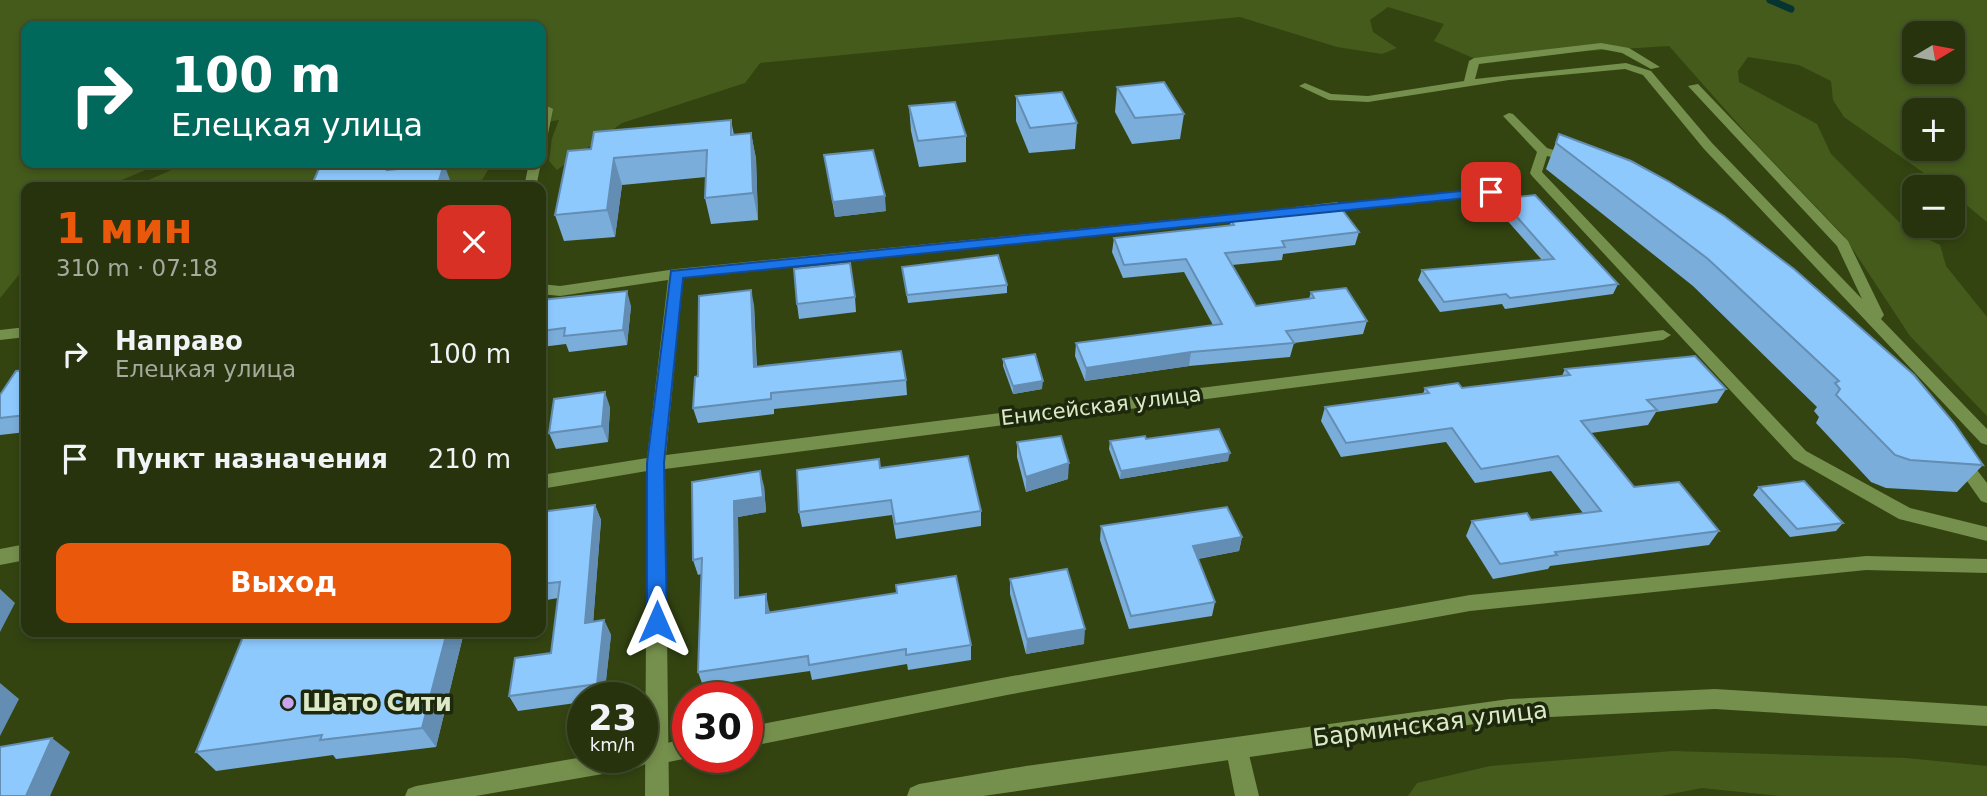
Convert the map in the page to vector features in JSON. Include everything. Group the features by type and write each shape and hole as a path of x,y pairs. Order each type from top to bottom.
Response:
{"street":[{"path":"546,290 560,291 676,274 1491,192"},
{"path":"649,682 656,463 676,274"},
{"path":"0,335 21,333"},
{"name":"Енисейская улица","path":"546,481 656,463 1663,335"},
{"path":"0,557 21,553"},
{"name":"Барминская улица","path":"919,796 1026,777 1238,750 1509,709 1701,700 1987,716"},
{"path":"1238,750 1247,796"},
{"path":"651,773 657,796"}],"lane":[{"path":"1469,83 1474,61 1601,46 1625,50 1655,67"},
{"path":"1305,86 1329,97 1368,99 1469,83 1626,66 1647,73 1708,146 1987,439"},
{"path":"1694,86 1843,244 1883,328"},
{"path":"546,114 547,109"},
{"path":"1508,116 1543,151 1590,165"},
{"path":"1543,151 1536,173 1800,455 1905,514 1987,534"},
{"path":"1948,443 1987,496"},
{"path":"763,734 1007,686 1470,603 1866,563 1987,566"},
{"path":"416,796 567,770"}],"green space":[{"path":"0,0 1987,0 1987,222 1965,204 1965,175 1927,175 1907,161 1965,161 1965,98 1902,98 1902,158 1844,117 1833,100 1831,81 1799,65 1748,57 1738,71 1739,82 1817,124 1831,154 1902,225 1902,238 1926,238 1940,245 1946,266 1987,317 1987,416 1910,336 1844,236 1756,144 1669,46 1473,58 1434,41 1444,24 1388,7 1370,20 1373,32 1397,48 1382,54 1337,47 1240,17 760,63 745,83 622,123 557,170 549,161 552,138 559,120 546,122 546,21 21,21 21,168 150,168 117,182 21,182 21,272 0,298"},
{"path":"176,168 489,168 481,182 144,182"},
{"path":"1672,751 1906,758 1987,766 1987,796 1780,796 1702,788 1661,796 1408,796 1417,783 1490,766"}],"building":[{"path":"1164,82 1184,114 1135,118 1117,87"},
{"path":"1062,92 1077,123 1030,128 1016,96"},
{"path":"955,102 966,136 918,141 909,106"},
{"path":"731,120 731,135 751,133 753,193 705,198 707,150 614,158 607,210 555,215 568,151 591,149 594,132"},
{"path":"1559,134 1631,161 1668,181 1724,216 1794,269 1914,375 1954,423 1983,465 1910,460 1895,455 1836,395 1840,389 1835,383 1839,381 1708,259 1556,143"},
{"path":"873,150 885,196 833,202 824,155"},
{"path":"319,168 443,168 439,182 313,182"},
{"path":"1535,195 1618,284 1510,298 1506,294 1444,302 1422,270 1554,259 1501,199"},
{"path":"1337,203 1359,232 1282,241 1285,247 1225,253 1256,306 1314,298 1311,292 1346,288 1367,321 1286,331 1294,343 1191,352 1086,368 1076,343 1222,324 1186,259 1124,265 1114,238 1234,225 1231,220 1297,213 1294,208"},
{"path":"998,255 1007,285 907,295 902,267"},
{"path":"850,263 855,297 797,304 794,269"},
{"path":"751,290 754,367 901,351 906,380 771,393 771,399 693,408 695,377 698,376 699,296"},
{"path":"627,291 623,330 564,336 565,328 546,330 546,299"},
{"path":"1035,354 1043,381 1013,386 1003,359"},
{"path":"1695,356 1726,389 1647,400 1657,410 1581,421 1634,487 1679,482 1719,531 1555,552 1557,555 1500,564 1472,521 1527,513 1531,520 1601,511 1558,456 1481,469 1452,428 1346,443 1325,407 1429,393 1425,388 1458,383 1462,388 1570,375 1565,369"},
{"path":"21,370 21,416 0,418 0,395 16,371"},
{"path":"605,392 602,426 549,433 554,399"},
{"path":"1219,429 1230,453 1121,471 1110,441 1145,436 1146,439"},
{"path":"1061,436 1069,463 1026,477 1017,442"},
{"path":"968,456 981,511 895,524 891,500 799,512 797,470 879,459 880,468"},
{"path":"760,471 763,497 734,501 735,598 766,594 766,613 897,593 896,585 956,576 971,645 906,655 906,649 809,665 808,656 698,672 702,558 693,560 692,482"},
{"path":"1804,481 1843,523 1797,529 1759,487"},
{"path":"595,505 585,623 604,620 597,682 567,682 567,688 509,696 515,658 551,653 560,582 546,583 546,511"},
{"path":"1227,507 1242,537 1193,546 1215,602 1131,616 1101,526"},
{"path":"1067,569 1085,629 1027,639 1010,579"},
{"path":"243,637 446,637 422,728 320,740 322,735 196,752"},
{"path":"52,738 26,796 0,796 0,747"}],"waterway":[{"path":"1770,0 1791,9"}],"place":[{"name":"Шато Сити","path":"288,703"}],"route":[{"path":"657,622 656,463 676,274 1491,192"}]}
